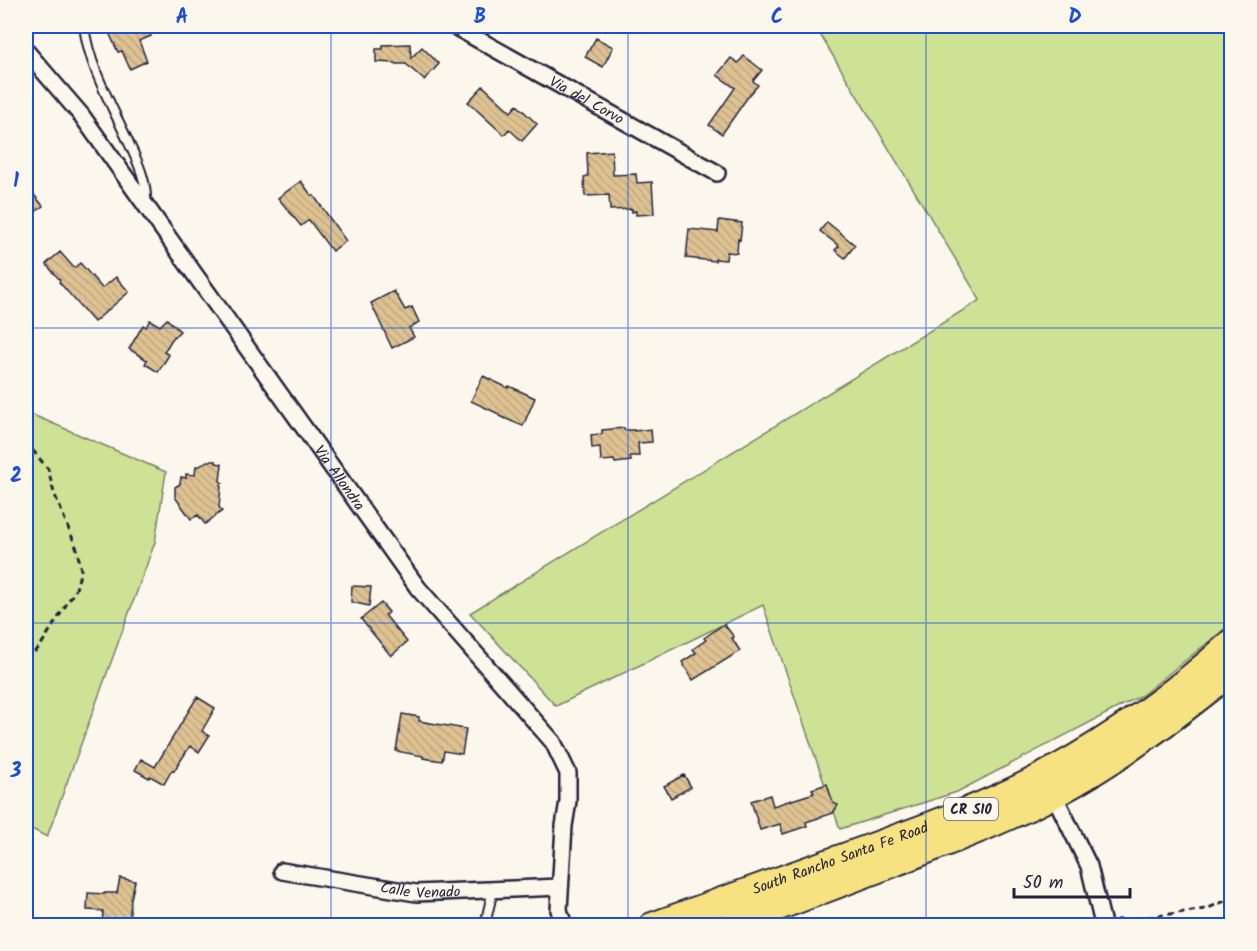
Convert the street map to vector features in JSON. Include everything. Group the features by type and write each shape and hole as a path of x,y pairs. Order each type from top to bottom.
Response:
{"main road":[{"name":"South Rancho Santa Fe Road","path":"652,926 929,826 988,802 1046,774 1109,738 1167,698 1232,642"},
{"name":"South Rancho Santa Fe Road","path":"728,926 973,833 1054,795 1116,758 1183,711 1232,671"}],"street":[{"name":"Via del Corvo","path":"454,26 717,173"},
{"name":"Via Allondra","path":"26,51 82,116 418,588 553,742 568,773 568,801 564,826 559,910 564,926"},
{"path":"1054,795 1089,866 1102,923"},
{"name":"Calle Venado","path":"282,871 416,893 560,887"}],"lane":[{"path":"84,26 86,43 98,78 142,175 146,206"},
{"path":"483,926 493,890"}],"path":[{"path":"26,442 48,469 81,570 76,589 45,639 39,648 26,658"},
{"path":"1102,923 1206,909 1232,898"}],"green space":[{"path":"815,26 1231,26 1231,624 1142,695 957,792 840,829 763,605 556,706 470,613 980,300"},
{"path":"26,412 166,472 155,542 47,837 26,826"}],"building":[{"path":"106,26 146,26 151,36 139,41 147,61 130,69 122,51 118,52"},
{"path":"596,38 613,47 603,67 585,57"},
{"path":"410,44 411,58 422,47 439,64 424,80 406,64 376,62 376,49 383,49 383,45"},
{"path":"744,56 762,70 753,81 758,85 722,134 709,125 735,88 717,75 731,58 738,63"},
{"path":"483,86 511,112 517,105 537,124 522,141 509,129 504,135 468,102"},
{"path":"612,151 613,175 636,174 637,183 652,182 654,214 636,215 636,211 632,212 632,209 610,210 609,195 585,196 584,177 588,176 587,153"},
{"path":"301,181 346,241 332,251 309,220 301,226 278,198"},
{"path":"26,185 43,206 33,214 26,205"},
{"path":"719,220 742,223 737,253 727,252 726,260 686,258 689,229 718,232"},
{"path":"827,222 855,245 845,258 835,250 839,246 820,231"},
{"path":"60,252 74,268 80,263 102,288 116,277 129,292 94,322 46,264"},
{"path":"394,291 405,310 412,307 419,322 409,328 414,337 392,348 371,303"},
{"path":"167,319 180,331 164,352 169,355 158,372 145,364 147,360 129,349 143,325 146,327 150,320 160,326"},
{"path":"483,376 535,398 523,426 471,401"},
{"path":"624,428 624,430 634,431 651,429 652,442 638,443 639,456 630,456 631,461 615,463 614,460 601,461 600,447 592,448 591,435 602,434 602,430"},
{"path":"207,461 222,464 220,481 223,483 220,485 219,507 222,511 205,524 198,515 191,519 175,497 175,487 180,484 181,477 186,478 186,474 195,475 196,466"},
{"path":"352,586 371,587 369,606 351,602"},
{"path":"381,603 389,612 385,615 407,642 391,656 361,619"},
{"path":"724,624 734,637 732,638 740,651 693,680 682,662 696,653 693,649 706,640 704,638"},
{"path":"197,697 215,708 202,731 209,736 199,752 190,746 164,784 135,770 141,759 155,767"},
{"path":"402,714 419,717 419,721 466,729 462,754 444,751 442,761 396,751"},
{"path":"684,775 691,787 671,798 664,786"},
{"path":"827,784 833,803 838,805 833,813 806,822 807,826 783,834 780,824 760,830 751,801 770,795 773,806 814,793 812,789"},
{"path":"120,878 135,881 129,926 102,926 103,911 87,910 88,893 117,893"}]}
